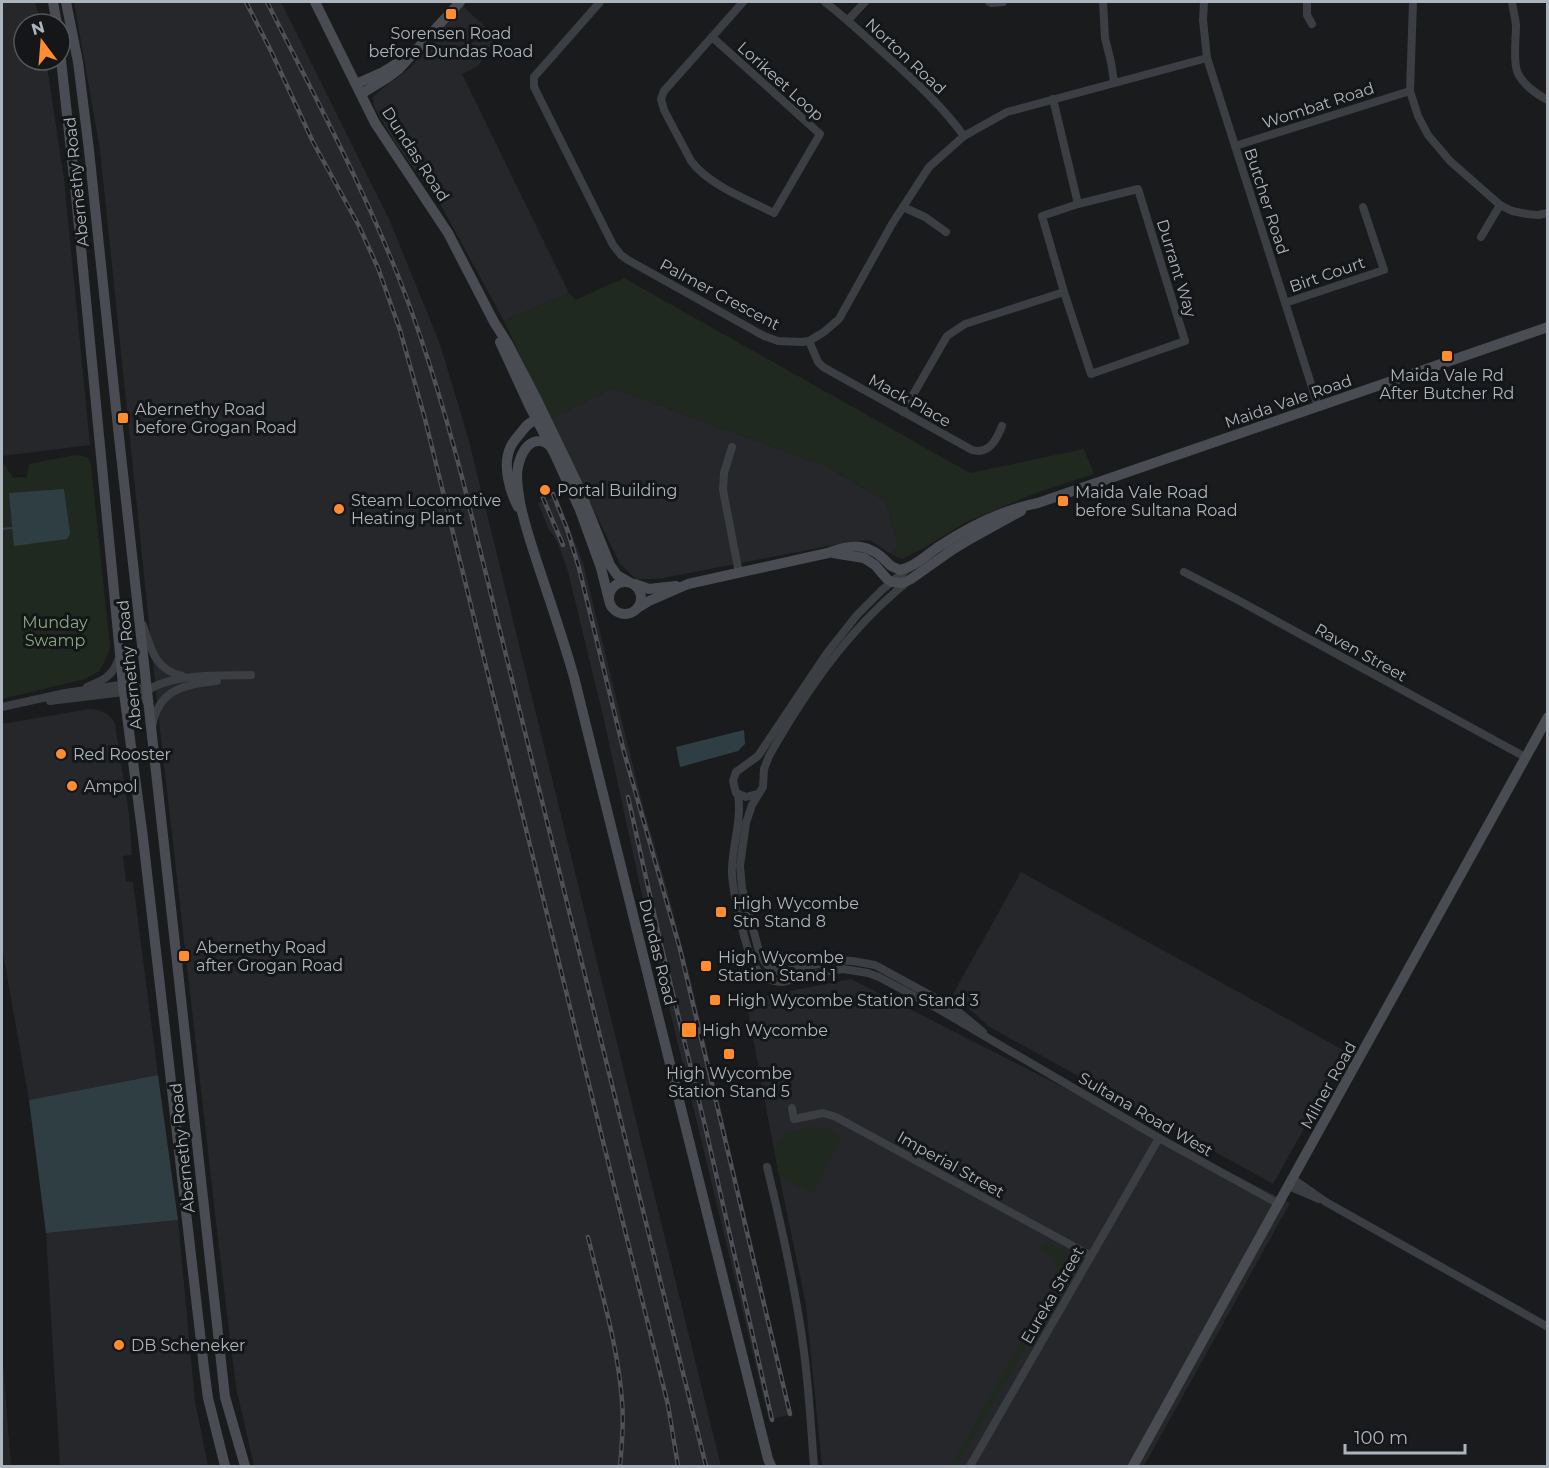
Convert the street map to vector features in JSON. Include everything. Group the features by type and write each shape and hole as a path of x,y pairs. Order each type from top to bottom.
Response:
{"main road":[{"name":"Abernethy Road","path":"66,2 78,62 145,672 142,691 149,712 225,1397 245,1467"},
{"name":"Dundas Road","path":"315,2 383,135 448,233 508,345 543,423 577,483 600,554"},
{"path":"358,89 395,65 453,2"},
{"path":"358,89 387,78 399,69 460,2"},
{"name":"Abernethy Road","path":"62,72 79,219 128,726 204,1368 208,1398 225,1467"},
{"name":"Dundas Road","path":"494,322 501,346 529,405 543,423 551,447 600,554"},
{"name":"Maida Vale Road","path":"910,567 939,546 986,520 1018,507 1038,503 1548,327"},
{"name":"Dundas Road","path":"529,405 512,443 507,462 509,483 523,518 574,677 771,1467"},
{"name":"Dundas Road","path":"523,518 517,469 524,451 543,423"},
{"path":"512,443 527,425 543,423"},
{"path":"530,444 540,441 551,447"},
{"name":"Maida Vale Road","path":"896,584 911,579 970,538 1038,503"},
{"path":"609,600 615,585 624,581 649,589 688,584 850,546 865,547 876,551 890,565 900,570 910,567"},
{"path":"828,553 864,558 896,584"},
{"path":"600,554 617,575 632,583 641,592 639,607"},
{"path":"600,554 609,600 614,610 624,614 688,584"},
{"name":"Milner Road","path":"1133,1467 1548,717"}],"street":[{"name":"Palmer Crescent","path":"600,2 534,77 534,87 613,245 628,260 764,336 787,342 809,340"},
{"name":"Lorikeet Loop","path":"712,37 820,134 774,213 713,182 696,168 661,99 664,91 742,2"},
{"name":"Norton Road","path":"825,2 848,20 936,102 964,136"},
{"path":"848,20 865,2"},
{"path":"989,2 1003,2"},
{"path":"1103,2 1105,38 1114,82"},
{"name":"Butcher Road","path":"1204,2 1203,20 1207,58 1318,406"},
{"path":"1307,2 1307,15 1312,24"},
{"path":"1413,2 1410,91 1418,116 1428,135 1450,161 1500,205 1512,211 1527,214 1548,213"},
{"path":"1512,2 1516,22 1517,72 1535,92 1548,100"},
{"path":"809,340 824,332 839,319 892,224 929,166 964,136 1007,112 1207,58"},
{"name":"Wombat Road","path":"1235,146 1410,91"},
{"path":"1053,99 1078,204"},
{"name":"Durrant Way","path":"1138,189 1185,341 1091,374 1064,292 1042,216 1078,204 1138,189"},
{"path":"1480,237 1500,205"},
{"path":"903,207 925,217 946,232"},
{"name":"Birt Court","path":"1286,303 1384,270 1363,207"},
{"path":"903,412 950,332 965,324 1064,292"},
{"name":"Mack Place","path":"809,340 818,362 823,367 972,450 978,452 987,449 997,438 1002,426"},
{"path":"732,447 723,473 723,490 739,573"},
{"path":"890,565 896,584"},
{"name":"Maida Vale Road","path":"896,584 910,567"},
{"path":"879,571 884,581 882,590"},
{"name":"Raven Street","path":"1184,572 1525,757"},
{"path":"896,584 882,590 857,615 827,653 758,756 736,772 732,781 738,794 739,812 732,860 732,879 749,955 759,973 770,980 783,982 833,970 843,969 868,973 886,980 935,1007 1000,1047"},
{"path":"896,584 822,673 769,756 764,769 763,787 752,805 746,823 740,873 744,900 763,961 777,971 783,972 836,960 874,965 941,1000 1000,1047"},
{"path":"138,609 155,657 162,668 172,674 190,677 251,675 194,684 173,692 163,700 157,711 152,727 152,740"},
{"path":"24,703 89,686 106,678 116,667 120,645"},
{"path":"65,693 124,689 142,691 190,677"},
{"path":"2,707 124,689"},
{"path":"128,726 132,708 142,691"},
{"path":"742,767 755,768 764,778"},
{"path":"738,794 751,797 759,794"},
{"name":"Sultana Road West","path":"1000,1047 1279,1204"},
{"path":"792,1108 796,1129"},
{"name":"Imperial Street","path":"794,1119 823,1113 836,1117 1091,1256"},
{"name":"Eureka Street","path":"970,1467 1159,1138"},
{"path":"767,1167 781,1223 797,1308 809,1392 814,1467"},
{"path":"1291,1183 1548,1327"}],"shaded area":[{"path":"2,2 35,2 38,12 12,12 12,72 48,72 64,179 90,445 2,456"},
{"path":"74,2 281,2 389,219 440,344 469,441 721,1466 254,1466 236,1387 159,720 100,150"},
{"path":"463,6 498,39 478,66 462,74 569,293 504,321 442,207 395,143 374,107 373,97 410,68"},
{"path":"612,388 826,466 886,501 898,545 891,554 870,540 854,541 658,579 636,579 620,564 550,419"},
{"path":"64,489 70,534 67,539 14,546 9,493"},
{"path":"557,496 583,563 642,802 691,981 792,1414 769,1420 644,904 604,720 567,568 557,541 549,530 538,503"},
{"path":"89,709 107,714 115,724 129,815 132,855 123,856 126,881 133,882 158,1075 29,1100 2,947 2,724"},
{"path":"744,730 745,744 738,751 680,767 676,747"},
{"path":"1021,872 1347,1052 1273,1184 988,1026 953,994"},
{"path":"851,979 1290,1203 1144,1466 822,1466 806,1305 746,1000"},
{"path":"158,1075 178,1220 46,1233 29,1100"},
{"name":"DB Scheneker","path":"178,1220 195,1402 208,1466 60,1466 46,1233"},
{"path":"2,1352 11,1466 2,1466"}],"green space":[{"path":"624,278 970,473 1084,449 1094,474 1036,493 966,522 902,559 891,554 898,545 886,501 826,466 612,388 550,419 504,321 569,293 575,300"},
{"name":"Munday Swamp","path":"75,455 88,457 91,465 110,647 99,671 85,679 2,699 2,464 13,478 27,477 29,464"},
{"path":"812,1127 829,1129 841,1138 812,1194 779,1176 774,1150 785,1133"},
{"path":"1046,1241 1067,1254 1071,1269 957,1466 951,1466 1060,1273 1054,1257 1040,1249"}],"waterway":[{"path":"2,529 12,528"}],"railway":[{"path":"246,2 313,142 359,226 378,268 400,330 425,419 668,1405 678,1466"},
{"path":"267,2 362,191 412,312 440,398 464,485 706,1466"},
{"path":"553,494 579,568 624,752 680,949 790,1414"},
{"path":"543,498 563,545"},
{"path":"628,797 772,1420"},
{"path":"588,1237 620,1380 623,1417 620,1466"}],"place":[{"name":"Sorensen Road before Dundas Road","path":"451,14"},
{"name":"Maida Vale Rd After Butcher Rd","path":"1447,356"},
{"name":"Abernethy Road before Grogan Road","path":"123,418"},
{"name":"Portal Building","path":"545,490"},
{"name":"Maida Vale Road before Sultana Road","path":"1063,501"},
{"name":"Steam Locomotive Heating Plant","path":"339,509"},
{"name":"Red Rooster","path":"61,754"},
{"name":"Ampol","path":"72,786"},
{"name":"High Wycombe Stn Stand 8","path":"721,912"},
{"name":"Abernethy Road after Grogan Road","path":"184,956"},
{"name":"High Wycombe Station Stand 1","path":"706,966"},
{"name":"High Wycombe Station Stand 3","path":"715,1000"},
{"name":"High Wycombe","path":"689,1030"},
{"name":"High Wycombe Station Stand 5","path":"729,1054"},
{"name":"DB Scheneker","path":"119,1345"}]}
